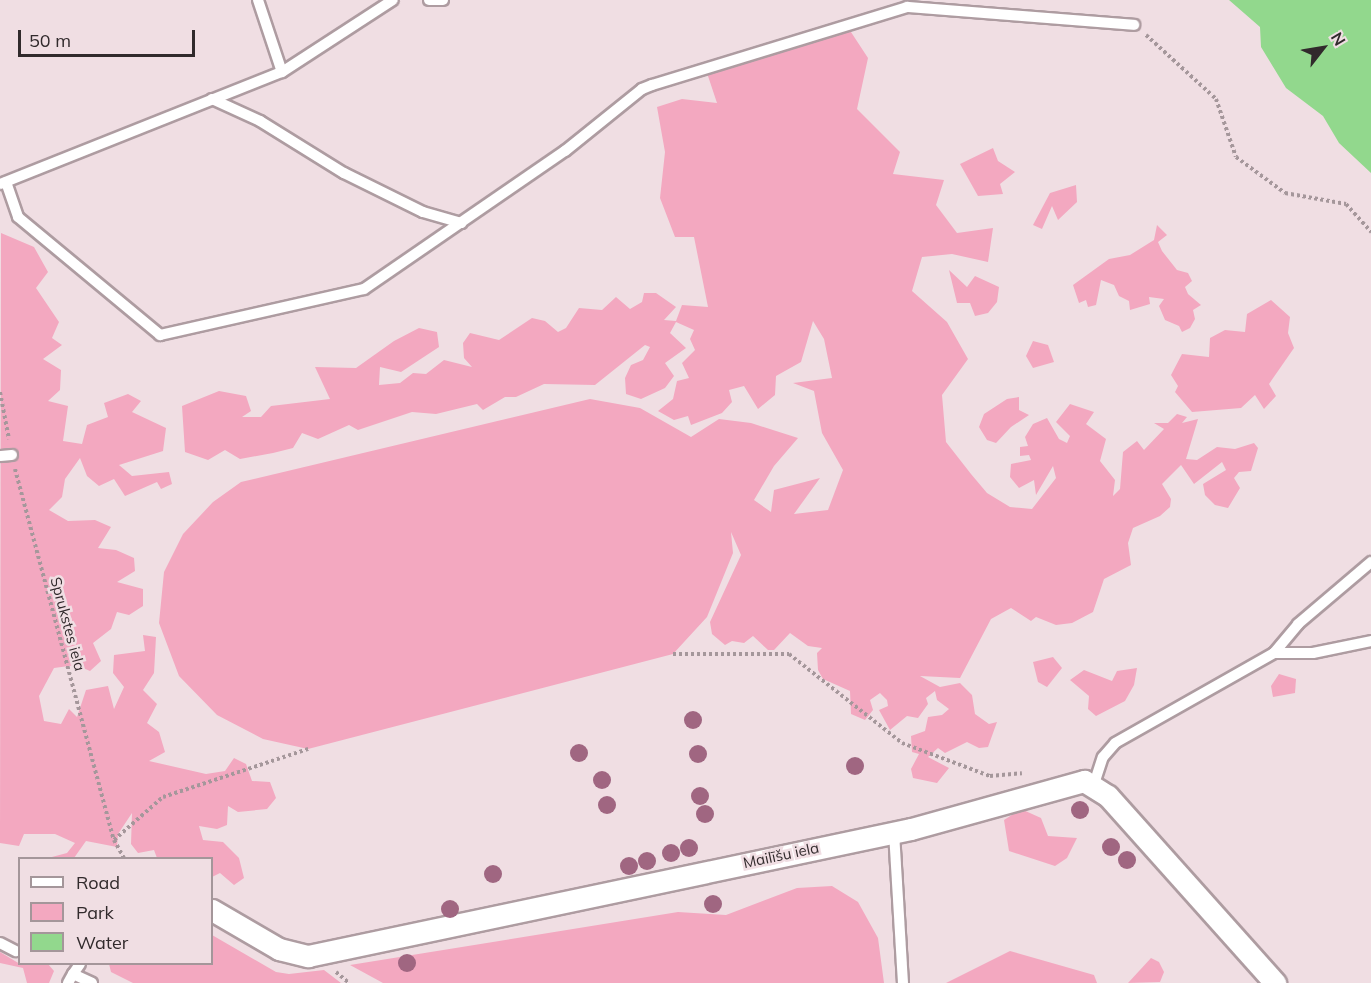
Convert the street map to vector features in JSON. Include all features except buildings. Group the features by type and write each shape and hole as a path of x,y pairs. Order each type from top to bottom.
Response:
{"street":[{"name":"Mailīšu iela","path":"213,911 279,949 308,956 894,832 1073,782 1094,784"},
{"path":"1094,784 1275,983"}],"lane":[{"path":"258,0 282,72"},
{"path":"393,0 282,72 3,183 18,217 160,335 364,289 565,151 642,89 907,7 1134,25"},
{"path":"429,0 443,0"},
{"path":"895,0 907,7"},
{"path":"212,99 260,121 344,173 423,212 461,223"},
{"path":"0,456 12,455"},
{"path":"1094,784 1103,757 1124,736 1274,653 1298,624 1355,572 1371,562"},
{"path":"1274,653 1313,653 1371,641"},
{"path":"894,832 903,983"},
{"path":"0,943 16,951"},
{"path":"79,965 70,978 92,983"}],"path":[{"path":"1134,25 1216,99 1236,157 1285,193 1346,204 1371,232"},
{"name":"Sprukstes iela","path":"0,392 12,455 114,840 122,857"},
{"path":"674,654 789,654 902,743 990,776 1030,771"},
{"path":"114,840 163,798 308,749"}],"green space":[{"path":"849,29 868,58 857,109 900,152 893,174 944,180 936,205 957,233 993,228 988,262 952,254 922,257 912,291 947,322 968,359 942,395 946,442 971,474 987,493 1010,507 1032,509 1056,478 1053,466 1036,495 1034,480 1019,488 1010,477 1011,464 1031,460 1029,455 1020,456 1020,447 1028,446 1025,437 1033,424 1047,418 1059,439 1067,443 1070,436 1056,422 1070,404 1094,412 1086,424 1106,439 1100,461 1115,480 1113,496 1120,489 1123,452 1137,441 1144,450 1164,429 1154,423 1168,423 1177,414 1187,417 1182,423 1198,419 1186,459 1197,460 1217,447 1235,449 1254,443 1258,448 1251,471 1239,472 1234,478 1240,488 1228,508 1215,505 1205,495 1203,484 1226,470 1222,462 1194,484 1181,465 1162,484 1171,499 1170,507 1160,516 1133,528 1128,543 1131,565 1104,579 1093,612 1072,623 1056,625 1036,617 1031,621 1011,608 991,619 960,678 920,676 940,687 960,683 972,695 975,714 989,724 997,722 988,747 979,748 967,742 945,753 938,748 928,757 949,768 937,783 913,778 911,769 919,754 912,752 911,736 925,731 928,717 942,715 949,709 937,700 935,691 926,698 928,704 918,718 907,716 890,730 879,710 888,706 887,700 880,693 870,700 873,710 865,720 851,714 850,691 823,679 818,670 817,653 822,648 808,646 790,633 774,650 768,650 753,636 744,643 732,641 725,645 712,634 710,622 741,555 731,532 733,553 707,617 673,654 308,749 263,739 217,715 179,676 159,623 164,572 183,534 213,502 241,482 590,399 640,408 691,437 719,419 751,423 798,438 774,466 754,500 771,512 774,490 820,478 794,514 828,510 843,470 822,433 814,391 793,383 832,378 824,339 813,321 801,362 776,376 775,395 758,409 744,386 729,390 732,402 722,413 691,425 688,416 674,420 658,411 673,399 677,381 689,378 682,363 695,350 690,339 694,330 676,322 670,333 686,348 665,363 674,376 665,388 641,399 626,394 625,378 631,365 643,360 650,347 645,345 595,385 544,384 516,397 505,397 483,410 477,404 436,414 412,412 358,430 349,425 318,439 302,433 293,448 273,453 240,459 225,450 208,460 185,452 182,406 219,391 246,396 251,411 242,417 261,417 271,406 330,399 315,367 356,368 394,341 419,328 437,332 439,347 401,372 380,367 379,385 400,383 413,373 426,374 444,360 472,367 464,358 463,343 470,333 499,340 532,318 545,321 558,332 566,328 579,308 602,310 616,297 630,309 642,302 644,293 656,293 676,307 664,320 676,321 682,305 708,307 694,237 675,237 660,198 665,152 657,107 682,99 717,103 707,73"},
{"path":"993,148 998,161 1015,172 1000,184 1003,194 978,196 960,164"},
{"path":"1076,185 1077,202 1058,220 1052,206 1042,229 1033,225 1050,193"},
{"path":"1157,225 1167,235 1158,242 1162,251 1177,270 1188,273 1192,281 1185,287 1188,294 1201,305 1193,310 1195,319 1190,328 1182,332 1179,326 1165,320 1159,306 1164,299 1149,297 1150,304 1130,310 1129,301 1119,296 1114,285 1101,280 1096,305 1088,307 1086,300 1079,303 1073,285 1109,259 1130,255 1154,240"},
{"path":"1,233 34,247 48,272 36,288 59,322 52,338 62,345 43,359 61,370 60,390 48,401 68,406 63,441 82,444 87,425 108,417 104,403 128,394 141,401 132,412 166,428 163,451 119,465 132,476 169,472 172,484 161,489 157,482 125,496 114,479 99,486 87,476 80,458 65,479 62,497 49,510 68,521 95,520 111,527 98,548 116,550 134,558 135,571 117,582 143,589 143,606 129,615 117,612 111,629 93,643 101,661 90,671 76,665 54,668 39,696 44,721 61,724 69,709 77,717 86,690 108,686 114,709 124,687 113,673 114,655 145,651 143,635 156,637 154,673 143,690 157,704 147,723 159,732 165,752 149,761 206,774 225,771 234,758 246,764 252,781 270,782 276,798 267,809 238,812 228,806 227,825 217,829 199,826 203,840 223,842 239,858 244,878 234,885 220,873 213,876 213,857 157,857 154,850 138,853 131,844 132,813 118,834 117,847 86,841 75,857 52,857 67,853 75,843 55,834 24,834 19,846 0,843"},
{"path":"949,270 967,287 975,276 999,287 997,302 988,313 975,316 970,303 957,303"},
{"path":"1271,300 1290,317 1288,333 1294,348 1269,384 1276,396 1264,409 1255,395 1241,408 1192,412 1175,392 1178,386 1171,375 1182,354 1209,357 1210,338 1225,330 1245,332 1247,314"},
{"path":"1033,341 1048,345 1054,362 1033,368 1026,356"},
{"path":"1019,397 1019,410 1029,415 1011,427 996,443 987,440 979,427 984,414 1007,399"},
{"path":"1053,657 1062,668 1047,687 1038,682 1033,662"},
{"path":"1137,668 1134,685 1125,701 1096,716 1088,709 1089,696 1070,680 1084,670 1112,681 1117,671"},
{"path":"1279,674 1296,679 1295,693 1273,697 1271,686"},
{"path":"1021,809 1041,818 1048,836 1077,838 1067,858 1055,866 1009,851 1004,820"},
{"path":"832,886 858,902 878,938 884,983 383,983 350,965 678,912 726,915 797,888"},
{"path":"213,936 276,972 289,974 324,970 341,983 133,983 111,972 109,965 213,965"},
{"path":"1010,951 1094,975 1097,983 946,983"},
{"path":"0,952 18,965 49,965 54,971 49,983 27,983 23,968 0,963"},
{"path":"1151,958 1159,962 1164,972 1160,982 1128,983"}],"water":[{"path":"1229,0 1371,0 1371,173 1339,143 1323,116 1286,88 1261,47 1260,27"}]}
